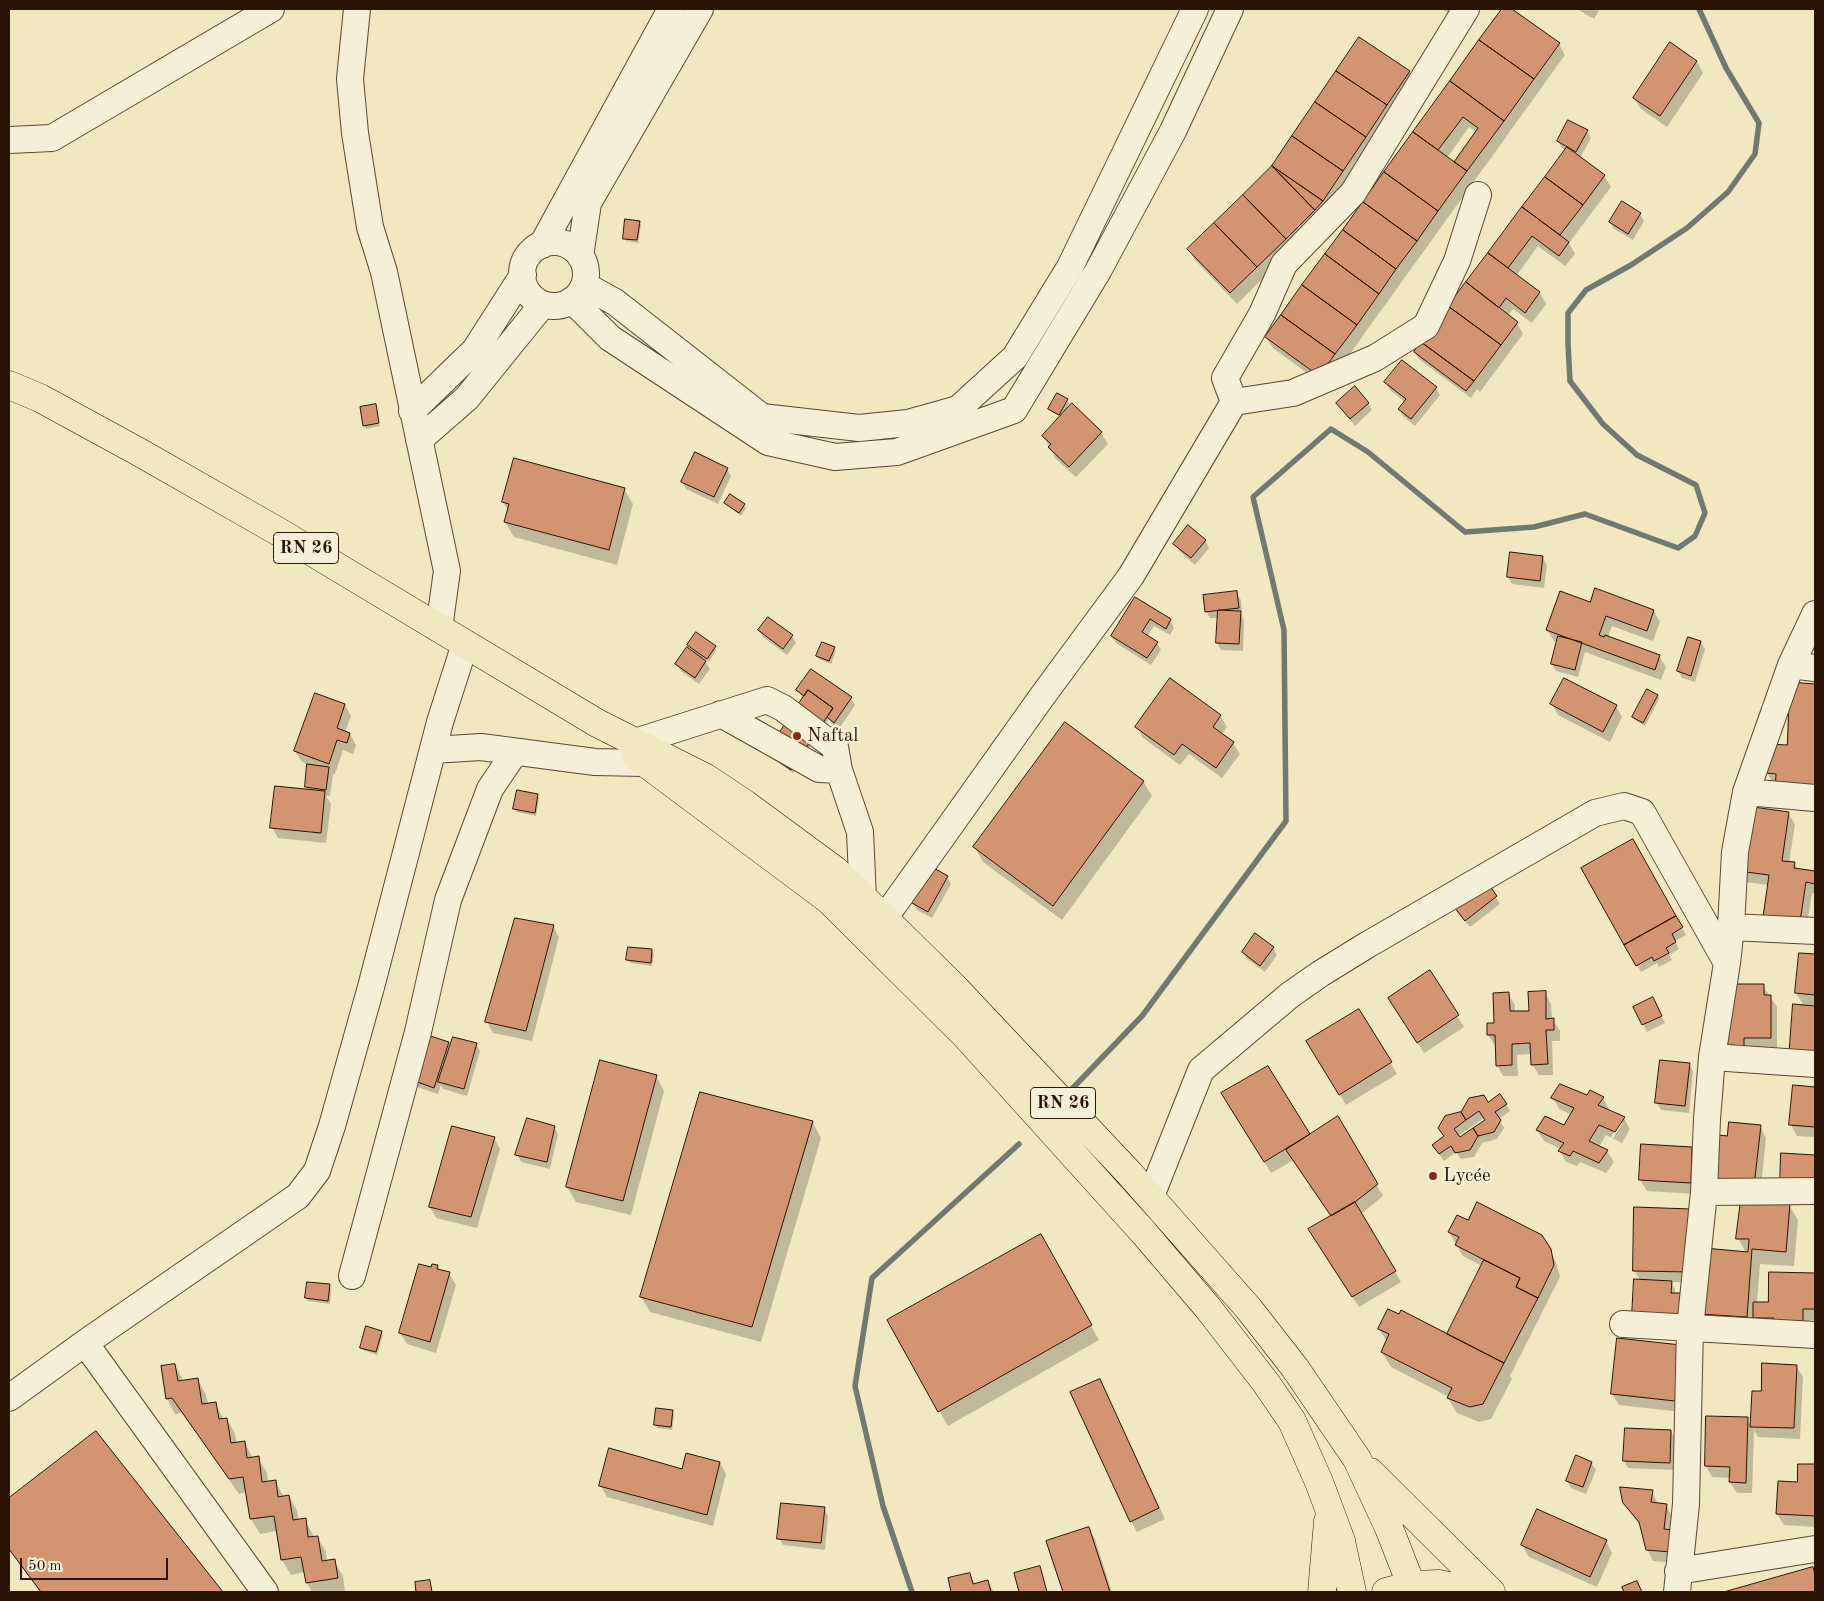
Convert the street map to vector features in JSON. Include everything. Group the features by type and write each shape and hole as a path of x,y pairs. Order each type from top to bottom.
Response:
{"main road":[{"name":"RN 26","path":"9,386 40,398 279,532 597,723 640,753 830,900 967,1037 1144,1233 1226,1330 1266,1383 1292,1421 1319,1482 1341,1541 1352,1592"},
{"name":"RN 26","path":"640,753 706,778 728,792 836,872 883,920 954,987 1151,1196 1250,1309 1295,1368 1357,1459 1413,1588"},
{"path":"1357,1459 1491,1592"},
{"path":"1322,1592 1330,1509"},
{"path":"1386,1592 1439,1584 1475,1592"}],"street":[{"path":"9,140 52,138 271,9"},
{"path":"357,9 350,79 355,133 370,227 384,272 447,571 439,628"},
{"path":"542,245 671,9"},
{"path":"580,256 588,203 700,9"},
{"path":"578,293 615,302 762,417 859,428 908,423 958,409 1015,357 1070,266 1195,9"},
{"path":"578,293 610,338 768,442 835,456 897,452 1014,410 1117,236 1173,131 1230,9"},
{"path":"1234,402 1225,378 1262,314 1284,264 1353,193 1466,9"},
{"path":"1234,402 1293,393 1374,358 1426,326 1457,260 1478,195"},
{"path":"412,411 475,350 523,275 526,260 533,251 542,245 552,242 573,248 585,264 586,275 578,293 563,305 553,306 543,304 534,299 528,291 523,275"},
{"path":"418,440 467,398 543,304"},
{"path":"883,920 1041,698 1131,576 1234,402"},
{"path":"1815,614 1803,666 1746,792 1735,852 1727,964 1712,1057 1704,1192 1690,1328 1686,1504 1678,1582 1815,1549"},
{"path":"9,1398 85,1343 298,1196 317,1172 371,988 433,750 465,644"},
{"path":"433,750 481,747 595,762 640,753 720,714 767,700 783,708 835,747 839,770 860,832 863,899"},
{"path":"720,714 818,769 839,770"},
{"path":"352,1276 418,1032 448,900 490,790 514,752"},
{"path":"1746,792 1815,798"},
{"path":"1151,1196 1201,1070 1290,995 1320,974 1595,814 1624,806 1642,812 1727,964"},
{"path":"1731,928 1815,931"},
{"path":"1712,1057 1815,1064"},
{"path":"1704,1192 1815,1191"},
{"path":"1623,1324 1815,1335"},
{"path":"85,1343 265,1592"}],"building":[{"path":"1502,9 1512,9 1560,43 1534,79 1479,40"},
{"path":"1359,37 1410,71 1387,105 1336,71"},
{"path":"1479,40 1534,79 1504,121 1450,81"},
{"path":"1670,42 1697,61 1660,116 1633,98"},
{"path":"1336,71 1387,105 1366,137 1315,102"},
{"path":"1450,81 1504,121 1467,171 1454,162 1478,128 1463,117 1438,150 1413,132"},
{"path":"1315,102 1366,137 1343,171 1292,136"},
{"path":"1568,120 1588,130 1576,152 1557,141"},
{"path":"1413,132 1467,171 1438,211 1384,172"},
{"path":"1292,136 1343,171 1323,201 1272,166"},
{"path":"1567,147 1605,175 1583,205 1545,177"},
{"path":"1272,166 1323,201 1315,210"},
{"path":"1272,166 1315,210 1286,239 1243,195"},
{"path":"1384,172 1438,211 1417,241 1363,202"},
{"path":"1545,177 1583,205 1560,235 1522,207"},
{"path":"1243,195 1286,239 1257,267 1214,223"},
{"path":"1622,201 1641,213 1628,234 1609,222"},
{"path":"1363,202 1417,241 1396,269 1343,230"},
{"path":"1522,207 1569,242 1559,256 1532,236 1508,268 1488,253"},
{"path":"625,219 640,221 637,240 623,239"},
{"path":"1214,223 1257,267 1230,293 1187,249"},
{"path":"1343,230 1396,269 1379,294 1325,254"},
{"path":"1488,253 1540,292 1525,313 1506,298 1499,308 1466,282"},
{"path":"1325,254 1379,294 1357,325 1302,285"},
{"path":"1466,282 1518,322 1501,345 1448,306"},
{"path":"1302,285 1357,325 1335,354 1281,315"},
{"path":"1448,306 1501,345 1474,381 1421,342"},
{"path":"1281,315 1335,354 1319,376 1265,337"},
{"path":"1421,342 1474,381 1466,391 1414,352"},
{"path":"1402,360 1437,387 1411,419 1398,409 1406,399 1384,382"},
{"path":"1355,386 1369,403 1350,419 1336,403"},
{"path":"1057,393 1068,399 1059,415 1048,409"},
{"path":"1072,403 1102,432 1069,467 1048,447 1051,444 1042,436"},
{"path":"376,404 379,423 363,426 360,407"},
{"path":"695,452 728,468 714,497 681,482"},
{"path":"514,458 625,488 609,550 504,522 509,504 502,502"},
{"path":"730,494 745,504 739,513 724,503"},
{"path":"1188,525 1206,540 1191,558 1173,544"},
{"path":"1510,552 1543,556 1540,581 1507,577"},
{"path":"1595,588 1654,610 1647,631 1606,616 1599,635 1604,637 1605,635 1660,655 1655,670 1546,630 1560,591 1590,602"},
{"path":"1237,591 1239,608 1205,612 1203,595"},
{"path":"1135,597 1171,619 1166,629 1150,619 1142,632 1158,642 1147,658 1111,636"},
{"path":"1218,610 1241,611 1239,644 1216,643"},
{"path":"768,617 793,635 783,649 758,630"},
{"path":"696,632 716,646 707,659 687,645"},
{"path":"1558,636 1582,642 1575,670 1551,664"},
{"path":"1688,637 1701,641 1691,676 1677,671"},
{"path":"822,642 835,647 829,661 816,656"},
{"path":"687,647 706,661 695,678 675,664"},
{"path":"811,669 852,697 834,723 827,717 833,708 808,690 804,696 796,690"},
{"path":"1170,678 1221,715 1213,727 1234,742 1216,768 1182,744 1174,755 1135,727"},
{"path":"1564,678 1617,705 1603,732 1550,704"},
{"path":"1790,682 1815,684 1815,787 1775,791 1776,774 1766,773 1767,744 1787,745"},
{"path":"1647,689 1658,695 1643,723 1632,717"},
{"path":"808,690 833,708 791,770 766,753"},
{"path":"315,693 345,704 337,728 350,733 347,743 337,740 329,764 294,751"},
{"path":"1065,722 1144,781 1053,906 973,847"},
{"path":"307,764 329,767 326,790 305,787"},
{"path":"275,786 325,791 321,833 270,828"},
{"path":"517,790 538,794 535,813 513,809"},
{"path":"1746,806 1789,812 1782,861 1795,862 1794,868 1815,871 1815,884 1806,882 1800,922 1763,917 1769,875 1738,871"},
{"path":"1633,839 1676,916 1624,945 1581,868"},
{"path":"932,867 948,876 928,912 912,903"},
{"path":"1487,882 1497,896 1465,921 1454,907"},
{"path":"1676,916 1683,927 1672,934 1676,942 1666,948 1669,953 1654,961 1652,957 1636,966 1624,945"},
{"path":"515,918 554,925 526,1031 485,1022"},
{"path":"1255,933 1274,947 1260,966 1242,952"},
{"path":"628,947 652,949 651,963 626,960"},
{"path":"1799,953 1815,954 1815,995 1795,993"},
{"path":"1430,970 1459,1015 1417,1043 1388,998"},
{"path":"1732,984 1764,984 1764,995 1771,995 1771,1038 1744,1038 1744,1046 1722,1046"},
{"path":"1546,991 1546,1019 1554,1018 1554,1030 1546,1030 1548,1064 1531,1065 1530,1043 1512,1044 1512,1065 1496,1066 1495,1035 1487,1035 1487,1023 1494,1023 1493,993 1509,992 1510,1011 1529,1011 1528,992"},
{"path":"1653,997 1662,1016 1642,1025 1633,1007"},
{"path":"1793,1004 1815,1006 1815,1060 1789,1058"},
{"path":"1359,1009 1392,1062 1339,1095 1306,1041"},
{"path":"427,1035 449,1042 434,1088 412,1080"},
{"path":"453,1037 477,1043 464,1089 438,1082"},
{"path":"600,1060 657,1075 623,1201 566,1187"},
{"path":"1660,1060 1690,1063 1685,1106 1655,1103"},
{"path":"1268,1066 1310,1134 1264,1162 1221,1093"},
{"path":"1560,1084 1587,1095 1590,1090 1604,1097 1598,1105 1625,1117 1615,1132 1599,1125 1589,1141 1608,1150 1599,1163 1573,1151 1570,1156 1558,1151 1564,1143 1536,1130 1545,1116 1564,1125 1574,1108 1551,1098"},
{"path":"1793,1085 1815,1087 1815,1127 1789,1125"},
{"path":"700,1092 813,1121 752,1327 640,1297"},
{"path":"1500,1094 1507,1104 1495,1112 1501,1120 1494,1132 1478,1136 1473,1128 1485,1120 1479,1111 1466,1120 1461,1112 1469,1098 1484,1095 1488,1102"},
{"path":"1461,1112 1466,1120 1454,1129 1460,1137 1473,1128 1478,1136 1470,1150 1455,1153 1451,1146 1439,1154 1432,1145 1444,1136 1438,1128 1445,1116"},
{"path":"1338,1116 1378,1184 1355,1202 1331,1216 1286,1150"},
{"path":"527,1118 555,1126 547,1162 515,1155"},
{"path":"1729,1122 1761,1125 1754,1186 1713,1182 1718,1135 1727,1136"},
{"path":"452,1126 495,1137 471,1217 429,1207"},
{"path":"1641,1144 1692,1147 1691,1183 1639,1180"},
{"path":"1781,1153 1815,1155 1814,1189 1780,1187"},
{"path":"1741,1200 1790,1204 1786,1252 1752,1249 1747,1317 1699,1314 1704,1248 1748,1252 1749,1239 1736,1239"},
{"path":"1355,1202 1396,1271 1352,1297 1308,1229"},
{"path":"1477,1202 1542,1235 1551,1249 1554,1265 1538,1298 1516,1287 1520,1278 1455,1245 1459,1237 1448,1232 1457,1215 1468,1220"},
{"path":"1634,1207 1691,1209 1689,1272 1633,1271"},
{"path":"1041,1234 1092,1325 938,1412 887,1320"},
{"path":"1484,1260 1520,1278 1516,1287 1538,1298 1504,1363 1447,1334"},
{"path":"419,1264 431,1267 432,1264 438,1265 437,1269 450,1272 430,1342 399,1333"},
{"path":"1769,1272 1815,1273 1815,1309 1803,1309 1803,1324 1774,1324 1774,1318 1753,1318 1753,1302 1768,1302"},
{"path":"1634,1279 1672,1281 1671,1293 1681,1293 1680,1318 1632,1316"},
{"path":"307,1282 330,1284 328,1301 305,1298"},
{"path":"1388,1309 1399,1314 1401,1310 1504,1363 1483,1404 1470,1407 1447,1398 1452,1388 1381,1352 1389,1334 1378,1329"},
{"path":"366,1326 382,1331 376,1352 360,1348"},
{"path":"1617,1338 1681,1345 1675,1401 1611,1394"},
{"path":"1762,1363 1797,1365 1794,1428 1750,1427 1752,1391 1761,1391"},
{"path":"175,1364 178,1381 198,1378 202,1404 216,1402 219,1419 227,1418 231,1443 245,1441 247,1458 259,1456 262,1482 276,1480 278,1497 289,1495 293,1520 306,1518 308,1537 318,1536 322,1561 335,1559 338,1578 306,1583 301,1557 281,1560 274,1516 250,1519 243,1477 229,1479 172,1398 166,1399 161,1366"},
{"path":"1100,1379 1159,1508 1130,1522 1070,1392"},
{"path":"656,1408 673,1410 671,1427 654,1425"},
{"path":"1706,1416 1748,1417 1746,1483 1729,1482 1730,1467 1705,1466"},
{"path":"1625,1428 1671,1430 1670,1463 1623,1461"},
{"path":"96,1431 223,1592 41,1592 9,1549 9,1498"},
{"path":"609,1448 682,1469 686,1453 720,1462 707,1515 599,1486"},
{"path":"1576,1455 1592,1462 1583,1487 1566,1481"},
{"path":"1798,1464 1815,1464 1815,1516 1776,1514 1778,1481 1797,1482"},
{"path":"1620,1487 1653,1490 1651,1502 1667,1504 1664,1529 1673,1530 1671,1552 1646,1550 1639,1522 1623,1503"},
{"path":"781,1503 825,1507 821,1543 777,1539"},
{"path":"1537,1509 1607,1540 1590,1577 1521,1545"},
{"path":"1089,1527 1110,1592 1063,1592 1046,1541"},
{"path":"1040,1566 1047,1592 1019,1592 1014,1573"},
{"path":"1813,1567 1815,1592 1724,1592"},
{"path":"970,1573 973,1584 988,1580 991,1592 951,1592 948,1578"},
{"path":"430,1580 432,1592 416,1592 415,1582"},
{"path":"1637,1581 1642,1592 1624,1592 1622,1587"}],"waterway":[{"path":"1070,1091 1142,1016 1286,821 1284,630 1253,497 1331,429 1368,452 1465,532 1534,527 1585,514 1678,548 1695,536 1705,513 1696,485 1637,455 1603,424 1570,381 1568,313 1586,290 1631,265 1687,228 1728,192 1755,154 1759,123 1726,68 1699,9"},
{"path":"912,1592 883,1506 855,1386 872,1278 1019,1144"}],"place":[{"name":"Naftal","path":"797,736"},
{"name":"Lycée","path":"1433,1176"}]}
